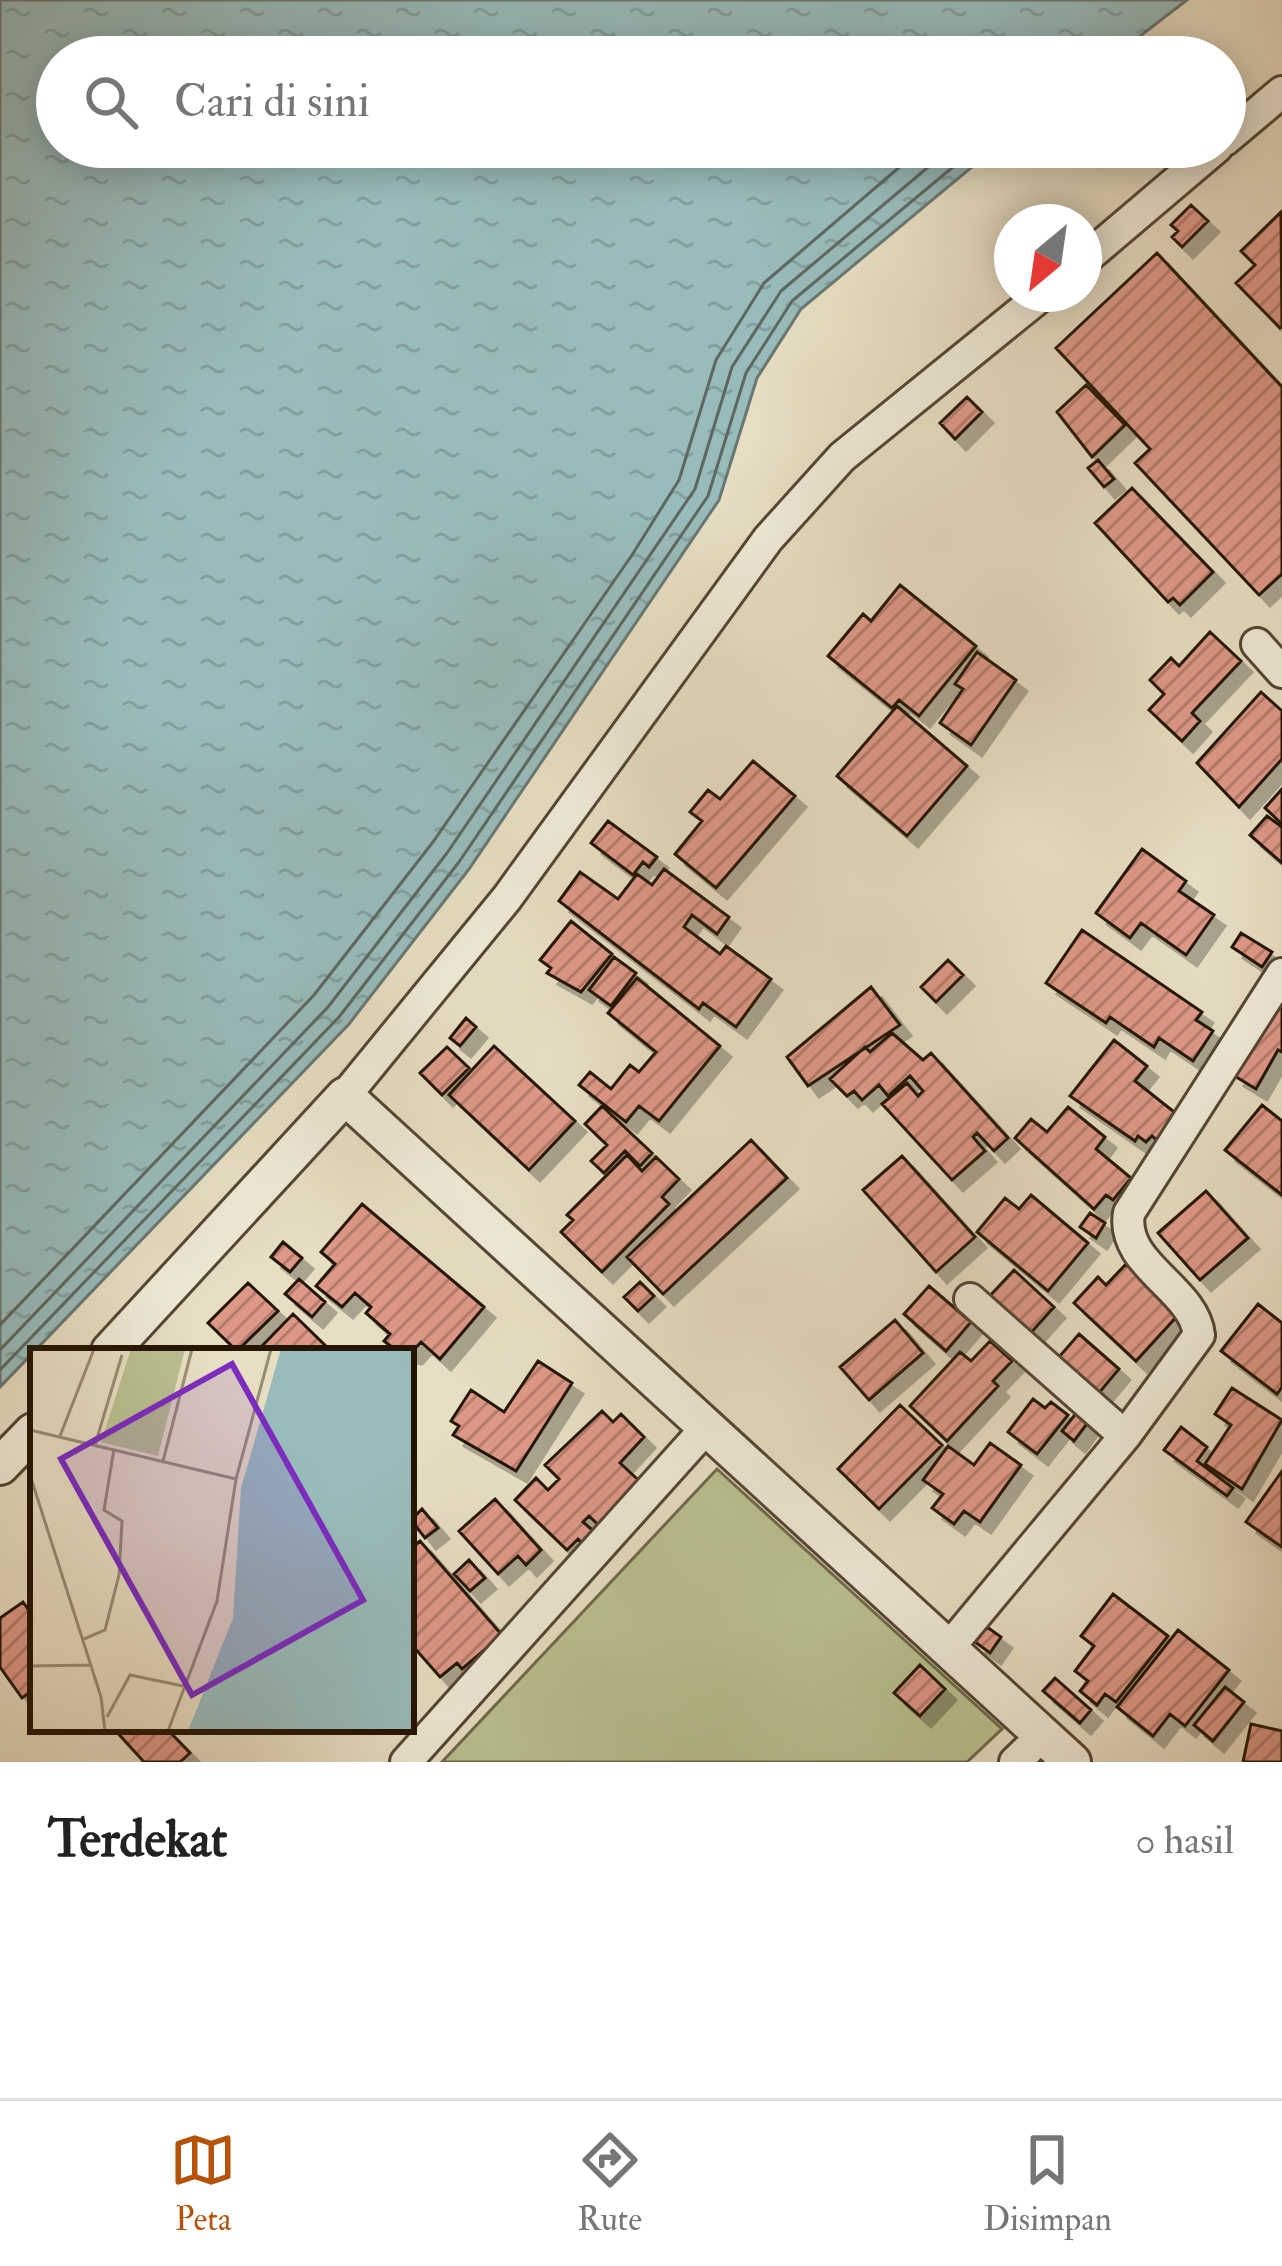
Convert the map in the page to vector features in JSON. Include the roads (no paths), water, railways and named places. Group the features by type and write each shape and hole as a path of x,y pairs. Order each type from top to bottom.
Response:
{"street":[{"path":"1246,122 1282,92"},
{"path":"1102,245 1192,168"},
{"path":"113,1348 346,1096 506,898 768,539 842,457 1021,312"},
{"path":"1257,644 1282,672"},
{"path":"947,1650 1125,1436 1199,1335 1197,1319 1136,1249 1126,1229 1134,1198 1282,974"},
{"path":"346,1096 1072,1762"},
{"path":"970,1299 1125,1436"},
{"path":"406,1762 707,1427"},
{"path":"0,1466 30,1435"},
{"path":"1015,1762 1043,1735"}],"water":[{"path":"0,0 1187,0 1140,36 36,36 36,168 971,168 801,309 757,378 719,500 469,869 349,1024 37,1348 30,1348 30,1356 0,1387"}]}
